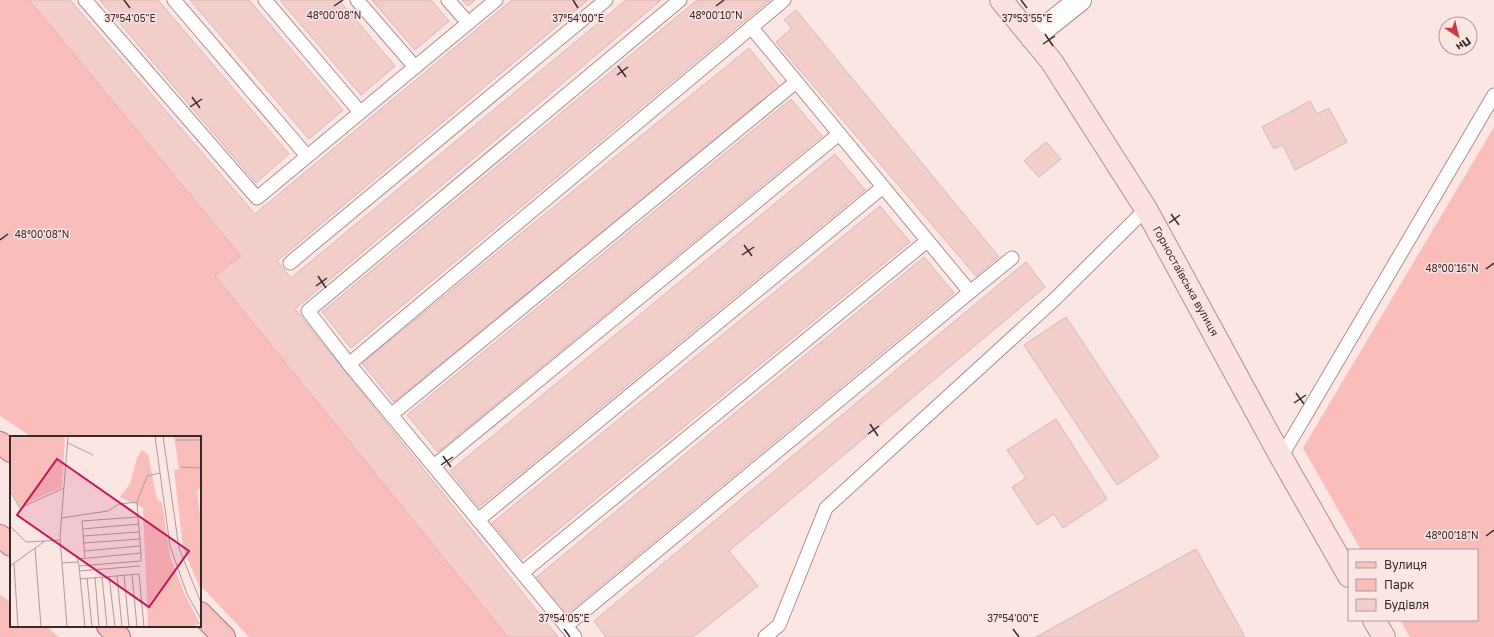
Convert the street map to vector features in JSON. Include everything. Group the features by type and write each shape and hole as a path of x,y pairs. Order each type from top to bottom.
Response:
{"main road":[{"name":"Горностаївська вулиця","path":"1001,0 1052,62 1146,209 1281,457 1348,574"},
{"path":"0,443 10,450"},
{"path":"0,536 10,544"},
{"path":"201,614 224,637"},
{"path":"1375,621 1384,637"},
{"path":"109,627 119,637"}],"street":[{"path":"1032,38 1080,0"}],"lane":[{"path":"85,0 257,198 496,0"},
{"path":"174,0 307,156"},
{"path":"265,0 360,112"},
{"path":"358,0 415,67"},
{"path":"448,0 468,23"},
{"path":"290,263 606,0"},
{"path":"575,637 349,364 308,311 680,0"},
{"path":"349,364 784,0"},
{"path":"751,28 970,292"},
{"path":"391,415 796,82"},
{"path":"1281,457 1494,95"},
{"path":"434,466 839,134"},
{"path":"478,520 883,187"},
{"path":"765,637 779,625 826,508 1055,299 1146,209"},
{"path":"522,573 927,241"},
{"path":"566,626 1012,258"}],"green space":[{"path":"0,0 29,0 241,256 215,276 508,637 249,637 201,586 201,436 30,436 0,416"},
{"path":"1494,127 1494,637 1410,637 1401,621 1478,621 1478,549 1360,549 1303,448"},
{"path":"0,595 10,601 10,627 47,627 59,637 0,637"}],"building":[{"path":"29,0 70,0 255,214 512,0 588,0 277,261 291,278 626,0 661,0 295,309 558,637 508,637 215,276 241,256"},
{"path":"100,0 158,0 289,154 256,183"},
{"path":"190,0 249,0 343,110 309,139"},
{"path":"280,0 339,0 395,66 361,95"},
{"path":"372,0 431,0 449,21 415,50"},
{"path":"462,0 475,0 468,6"},
{"path":"697,0 770,0 351,348 322,312"},
{"path":"796,10 999,257 976,276 776,42 792,28 784,20"},
{"path":"749,48 780,87 394,402 362,363"},
{"path":"791,99 822,136 438,452 407,415"},
{"path":"1310,101 1317,114 1329,108 1347,142 1295,170 1283,145 1274,149 1262,127"},
{"path":"1046,142 1061,159 1039,177 1024,161"},
{"path":"835,154 865,190 479,507 450,471"},
{"path":"880,206 910,242 522,559 492,523"},
{"path":"924,257 954,293 563,617 533,580"},
{"path":"1026,262 1045,287 729,551 758,586 693,637 606,637 594,621"},
{"path":"1066,317 1159,457 1117,485 1024,345"},
{"path":"1056,419 1107,499 1063,528 1054,514 1037,525 1012,487 1026,478 1007,450"},
{"path":"1196,549 1245,637 1036,637"}]}
